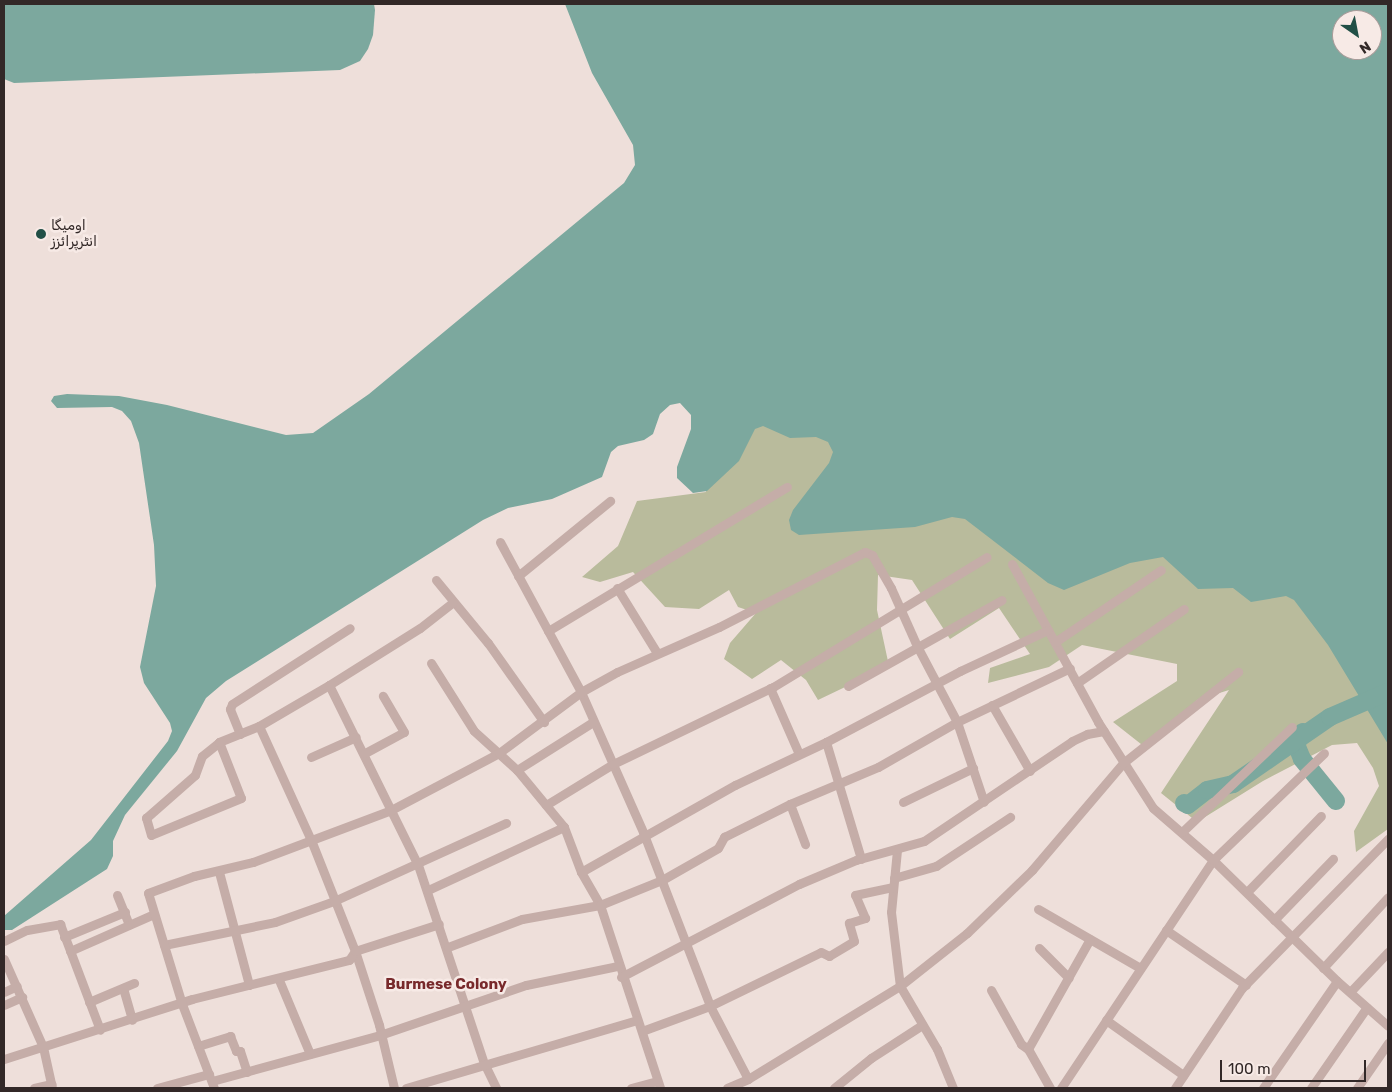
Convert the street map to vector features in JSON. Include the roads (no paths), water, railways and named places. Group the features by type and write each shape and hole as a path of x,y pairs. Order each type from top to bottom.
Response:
{"street":[{"path":"548,631 787,487"},
{"path":"518,576 610,501"},
{"path":"500,542 581,692 592,722 662,880 684,944 710,1006 748,1079"},
{"path":"212,1081 182,1004 148,893 194,876 219,872 391,810 499,753 544,722 581,692 657,653 719,627 865,552 872,555 957,722 984,802"},
{"path":"546,805 612,764 770,688 901,611 987,557"},
{"path":"1012,564 1104,732 1153,808 1214,860 1323,968 1388,1026"},
{"path":"1055,642 1161,570"},
{"path":"436,580 452,603 488,643 544,722"},
{"path":"617,588 657,653"},
{"path":"848,686 1002,600"},
{"path":"219,742 240,798 151,835 146,818 195,775 202,756 219,742 259,726 329,685 420,628 452,603"},
{"path":"1078,683 1184,609"},
{"path":"240,734 230,709 232,704 350,628"},
{"path":"581,872 645,839 735,786 826,742 938,683 1048,630"},
{"path":"431,663 474,731 517,770 564,827 581,872 600,905 621,976 642,1031 658,1085 631,1088"},
{"path":"448,947 522,919 600,905 662,880 718,848 724,837 790,804 878,767 957,722 1070,668"},
{"path":"727,1088 748,1079 900,986 967,933 1032,870 1123,763 1238,672"},
{"path":"329,685 365,753 418,864 448,947 484,1063 496,1088"},
{"path":"770,688 799,754"},
{"path":"365,753 404,732 383,696"},
{"path":"992,705 1030,771"},
{"path":"517,770 592,722"},
{"path":"259,726 311,840 355,951 394,1088"},
{"path":"1182,832 1292,727"},
{"path":"621,976 799,884 861,859 898,850 924,841 1087,734 1104,732"},
{"path":"311,758 356,737"},
{"path":"826,742 861,859"},
{"path":"1061,1088 1214,860 1324,753"},
{"path":"902,802 973,768"},
{"path":"790,804 804,844"},
{"path":"1247,892 1321,816"},
{"path":"894,878 936,866 1010,817"},
{"path":"164,945 275,922 334,901 506,823"},
{"path":"428,890 564,827"},
{"path":"1175,1088 1246,985 1388,839"},
{"path":"898,850 892,888 891,912 900,986 937,1049 953,1088"},
{"path":"1274,920 1333,859"},
{"path":"219,872 249,985"},
{"path":"642,1031 710,1006 821,952 829,956 854,941 849,923 865,918 855,895 892,888"},
{"path":"117,895 129,925"},
{"path":"1323,968 1388,897"},
{"path":"1038,909 1140,968"},
{"path":"64,936 125,912"},
{"path":"70,951 154,914"},
{"path":"4,941 44,925 60,924 100,1030"},
{"path":"4,1059 182,1004 249,985 279,980 349,960 355,951 439,924"},
{"path":"1166,930 1246,985"},
{"path":"1028,1049 1090,939"},
{"path":"1039,948 1069,978"},
{"path":"1350,992 1388,952"},
{"path":"4,959 43,1047 52,1086 34,1088"},
{"path":"157,1088 212,1081 247,1072 380,1035 526,985 618,966"},
{"path":"279,980 310,1054"},
{"path":"1263,1088 1337,981"},
{"path":"89,1002 134,983"},
{"path":"4,992 17,986"},
{"path":"123,988 132,1020"},
{"path":"991,990 1021,1044 1028,1049 1050,1088"},
{"path":"4,1005 22,997"},
{"path":"1311,1088 1367,1007"},
{"path":"406,1088 484,1063 637,1020"},
{"path":"1106,1020 1183,1075"},
{"path":"834,1088 871,1058 922,1025"},
{"path":"198,1046 230,1036 236,1051 240,1051 247,1072"},
{"path":"1357,1088 1388,1043"}],"water":[{"path":"4,4 374,4 375,10 373,35 368,49 360,61 340,70 14,83 4,79"},
{"path":"565,4 1388,4 1388,744 1328,645 1294,600 1286,596 1251,602 1233,588 1198,589 1163,557 1130,563 1064,590 1048,583 965,519 952,517 915,527 799,535 791,530 789,520 793,510 829,463 833,452 828,442 816,437 790,438 763,426 755,429 739,461 707,491 693,493 677,478 677,467 691,429 691,415 680,403 670,405 660,414 653,434 644,440 618,446 611,452 602,477 552,499 508,508 483,520 226,681 206,698 177,751 125,815 113,841 113,856 107,869 12,930 4,930 4,916 91,840 168,741 172,731 170,723 144,683 140,667 156,586 154,545 139,443 131,421 122,411 112,407 57,408 51,401 54,396 67,394 119,396 167,405 286,435 313,433 369,394 624,183 635,165 633,145 592,73"}],"waterway":[{"path":"1184,803 1188,805 1207,790 1233,784 1330,717 1388,692"},
{"path":"1303,732 1296,744 1302,759 1336,801"}],"place":[{"name":"اومیگا انٹرپرائزز","path":"41,234"}],"district":[{"name":"Burmese Colony","path":"446,985"}]}
